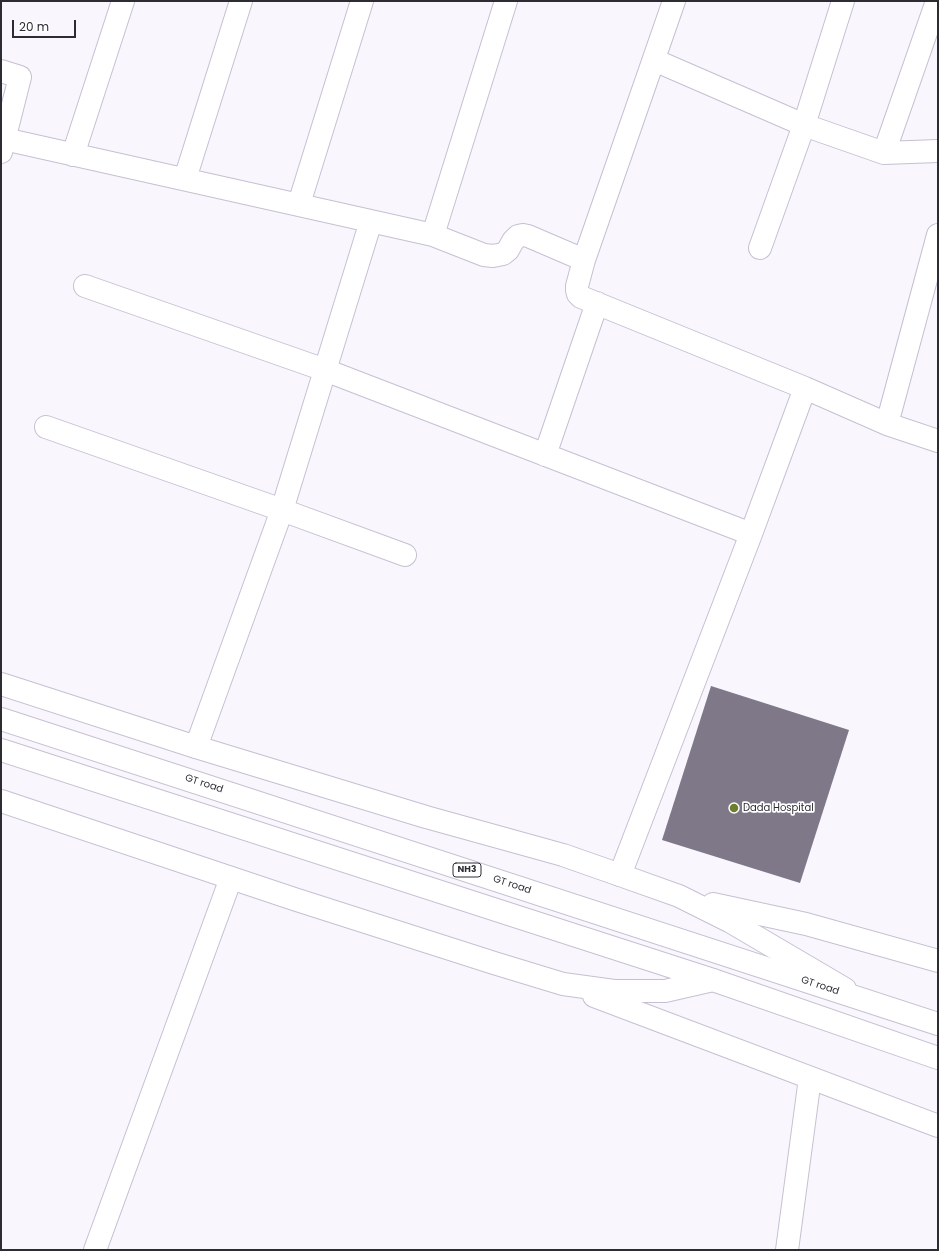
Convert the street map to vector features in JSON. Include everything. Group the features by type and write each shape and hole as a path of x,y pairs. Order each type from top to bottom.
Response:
{"main road":[{"path":"74,154 123,1"},
{"path":"185,179 241,1"},
{"path":"299,204 362,1"},
{"path":"433,234 506,1"},
{"path":"674,1 584,260 577,290 581,297 805,388 887,424 938,441"},
{"path":"760,248 804,125 843,1"},
{"path":"884,154 937,1"},
{"path":"654,60 804,125 884,154 938,152"},
{"path":"1,70 20,77 3,146 74,154 433,234 484,255 493,256 503,254 508,250 513,240 518,236 528,236 584,260"},
{"path":"196,747 282,510 371,221"},
{"path":"887,424 938,235"},
{"path":"85,286 325,370 751,534"},
{"path":"546,455 596,303"},
{"path":"620,875 751,534 805,388"},
{"path":"46,427 405,555"},
{"path":"1,684 196,747 426,818 563,855 679,896 731,922 864,1000"},
{"name":"GT road","path":"1,719 936,1023"},
{"path":"1,750 712,980 938,1058"},
{"path":"1,801 230,878 563,984 938,1126"},
{"path":"95,1250 230,878"},
{"path":"679,896 806,924 938,958"},
{"path":"563,984 614,991 666,991 712,980"},
{"path":"904,1047 938,1068"},
{"path":"787,1250 810,1078"}],"building":[{"path":"711,686 849,730 800,883 662,840"}],"place":[{"name":"Dada Hospital","path":"734,808"}]}
